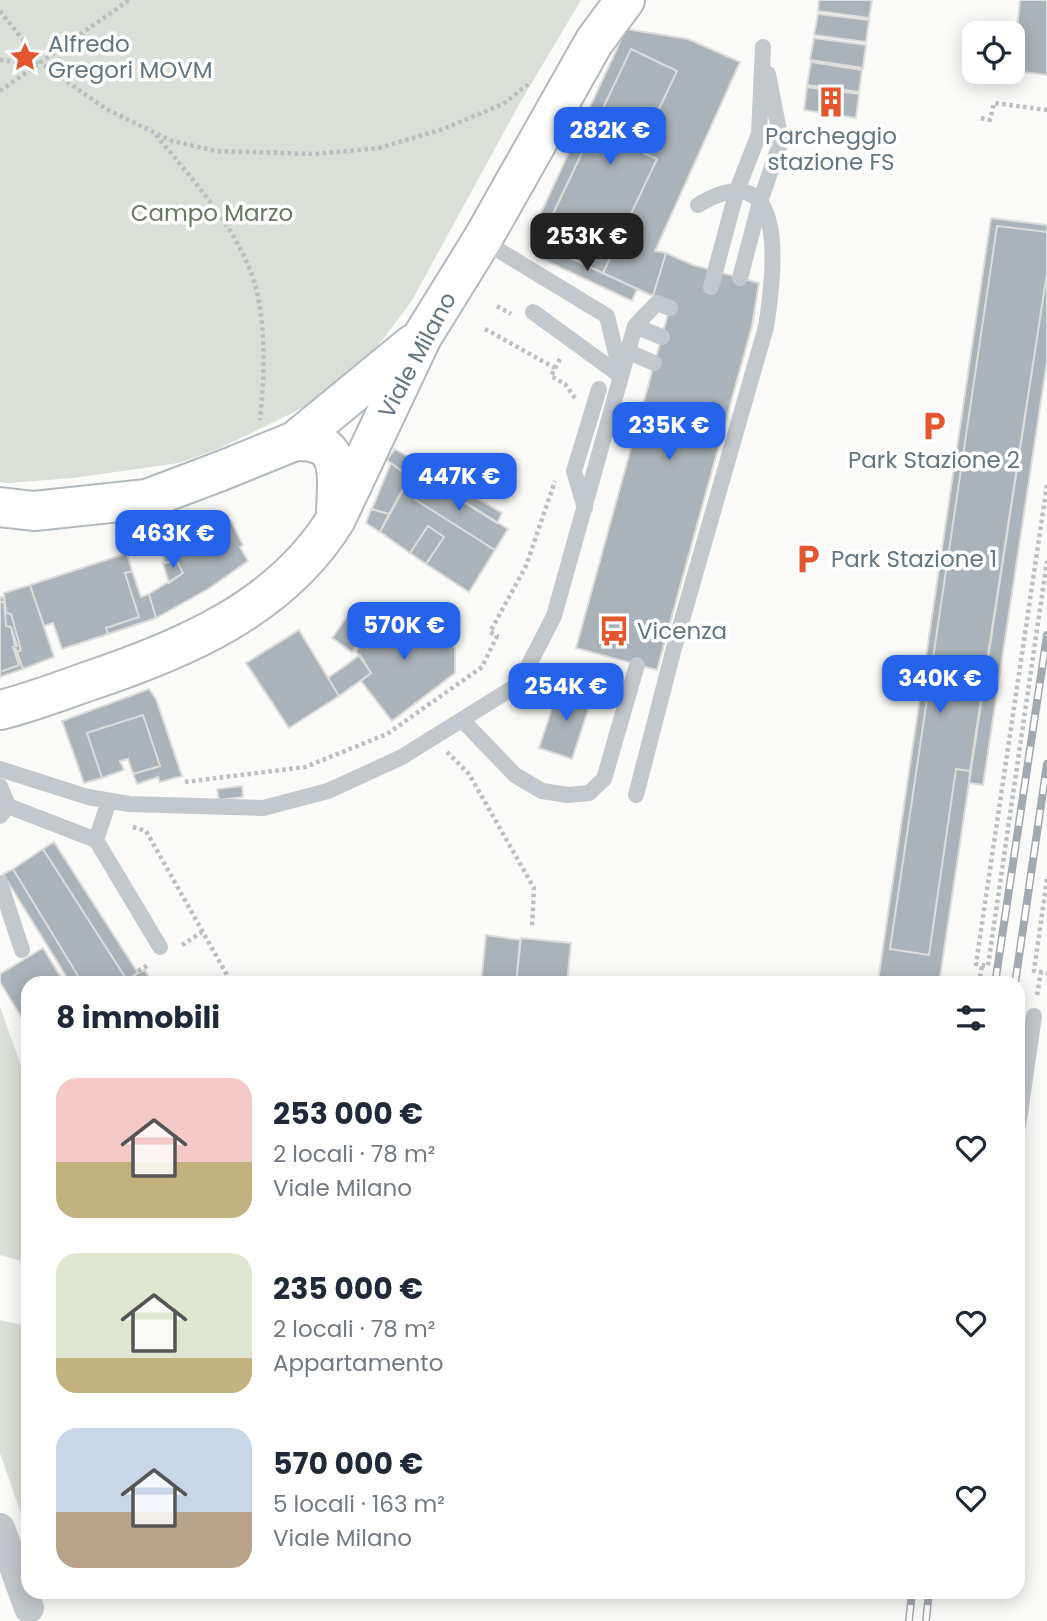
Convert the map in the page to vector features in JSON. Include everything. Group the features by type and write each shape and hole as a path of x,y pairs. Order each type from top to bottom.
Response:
{"main road":[{"name":"Viale Milano","path":"0,710 147,661 216,631 260,600 320,546 336,519 422,337 482,240 594,42 625,0"},
{"path":"0,507 34,511 147,499 295,441 422,337"},
{"path":"295,441 314,440 325,447 338,467 336,519"}],"street":[{"path":"0,1528 21,1586"}],"lane":[{"path":"711,287 737,190 759,134 763,47 781,141 760,202 740,278"},
{"path":"636,795 674,648 766,327 775,250 770,220 760,202 737,190 718,193 698,205"},
{"path":"482,240 607,316 621,376"},
{"path":"0,769 36,783 129,804 263,808 328,791 402,757 519,684 554,617 635,326 663,306"},
{"path":"533,312 621,376"},
{"path":"635,326 662,337"},
{"path":"629,352 654,362"},
{"path":"585,508 574,471 599,389"},
{"path":"463,721 515,775 542,790 568,795 589,793 604,779 637,665"},
{"path":"0,786 4,811 96,841 160,947"},
{"path":"96,841 109,801"},
{"path":"0,883 22,950"},
{"path":"1025,1078 1034,1016"}],"path":[{"path":"0,91 42,64 129,0"},
{"path":"0,11 42,64 106,109 172,141 216,151 316,154 379,148 443,130 503,104 540,74"},
{"path":"0,60 42,64"},
{"path":"981,118 990,120 994,103 1047,110"},
{"path":"155,133 201,190 230,234 258,295 264,358 260,427"},
{"path":"485,329 555,368"},
{"path":"561,356 551,376 565,384 576,400 573,411"},
{"path":"180,782 305,767 387,734 482,667 497,636 490,632 526,566 558,470"},
{"path":"1047,485 976,964 988,966 1047,561"},
{"path":"421,710 434,738 469,774 534,888 532,927"},
{"path":"129,804 126,826 145,831 227,976"},
{"path":"1047,878 1034,971 1047,973"},
{"path":"980,976 982,965"}],"green space":[{"name":"Campo Marzo","path":"0,0 581,0 521,101 411,302 371,355 315,402 218,449 179,463 73,478 8,483 0,482"},
{"path":"0,1007 21,1066 21,1261 0,1255"},
{"path":"0,1320 21,1324 21,1514 0,1453"}],"building":[{"path":"819,0 872,0 869,18 818,11"},
{"path":"1020,0 1047,0 1047,75 1025,72 1025,21 1018,21"},
{"path":"818,14 869,20 866,42 814,35"},
{"path":"626,29 688,39 740,62 655,251 666,253 653,296 603,273 657,159 639,151 677,71 631,49 547,227 540,215"},
{"name":"Parcheggio stazione FS","path":"814,38 866,45 863,68 810,60"},
{"path":"631,49 677,71 639,151 657,159 603,273 539,243"},
{"name":"Parcheggio stazione FS","path":"811,62 862,70 859,92 807,85"},
{"name":"Parcheggio stazione FS","path":"807,87 859,94 856,118 804,110"},
{"path":"991,218 1047,225 1047,232 997,226 890,949 929,955 956,769 970,771 940,976 879,976"},
{"path":"997,226 1047,232 1047,273 970,771 956,769 929,955 890,949"},
{"path":"542,245 637,289 632,301 536,256"},
{"path":"666,253 693,265 759,283 752,326 657,670 576,648 671,304 653,296"},
{"path":"1047,273 1047,361 983,785 969,783"},
{"path":"395,449 438,475 432,487 417,477 415,481 387,460"},
{"path":"391,463 410,477 389,514 372,509"},
{"path":"438,475 502,513 497,523 434,483"},
{"path":"410,477 415,481 419,478 408,495 495,550 469,592 426,564 444,537 428,526 410,553 380,532"},
{"path":"419,478 432,487 434,483 508,529 495,550 408,495"},
{"path":"371,509 389,514 380,532 366,523"},
{"path":"231,521 248,561 208,589 156,618 149,594 183,573 177,561 165,563 161,544"},
{"path":"428,526 444,537 426,564 410,553"},
{"path":"127,553 132,571 125,573 139,617 106,628 108,634 62,649 53,623 44,626 30,585"},
{"path":"177,561 183,573 169,583 163,563"},
{"path":"132,571 141,597 149,594 156,618 108,634 106,628 139,617 125,573"},
{"path":"30,585 54,657 23,669 17,652 21,650 11,614 6,613 4,593"},
{"path":"0,597 4,598 6,613 11,614 21,650 17,652 23,669 0,677 0,672 19,665 13,647 17,646 11,627 6,626 4,602 0,602"},
{"path":"0,602 4,602 6,626 11,627 19,665 0,672"},
{"path":"388,605 455,648 455,673 392,721 361,681 371,673 356,651"},
{"path":"350,613 370,627 352,652 332,638"},
{"path":"299,630 339,696 289,728 246,663"},
{"path":"360,655 371,673 339,696 328,678"},
{"path":"559,687 592,698 572,759 539,748"},
{"path":"149,689 156,699 182,776 160,782 158,777 137,784 133,774 160,766 143,715 87,733 102,778 84,783 62,721"},
{"path":"143,715 160,766 133,774 128,759 120,761 124,770 102,778 87,733"},
{"path":"242,786 243,797 219,800 217,789"},
{"path":"54,842 138,973 124,976 43,849"},
{"path":"43,849 124,976 78,976 13,869"},
{"path":"13,869 78,976 66,976 3,874"},
{"path":"486,935 520,940 517,976 482,976"},
{"path":"521,938 571,943 568,976 517,976"},
{"path":"43,948 60,976 21,976 21,1016 0,982 0,974"},
{"path":"145,970 148,976 133,976"}],"railway":[{"path":"996,976 1047,635"},
{"path":"1016,976 1047,764"},
{"path":"909,1621 911,1599"},
{"path":"926,1621 928,1599"}],"place":[{"name":"Alfredo Gregori MOVM","path":"25,57"},
{"name":"Parcheggio stazione FS","path":"831,102"},
{"name":"Park Stazione 2","path":"934,426"},
{"name":"Park Stazione 1","path":"808,559"},
{"name":"Vicenza","path":"614,631"}]}
